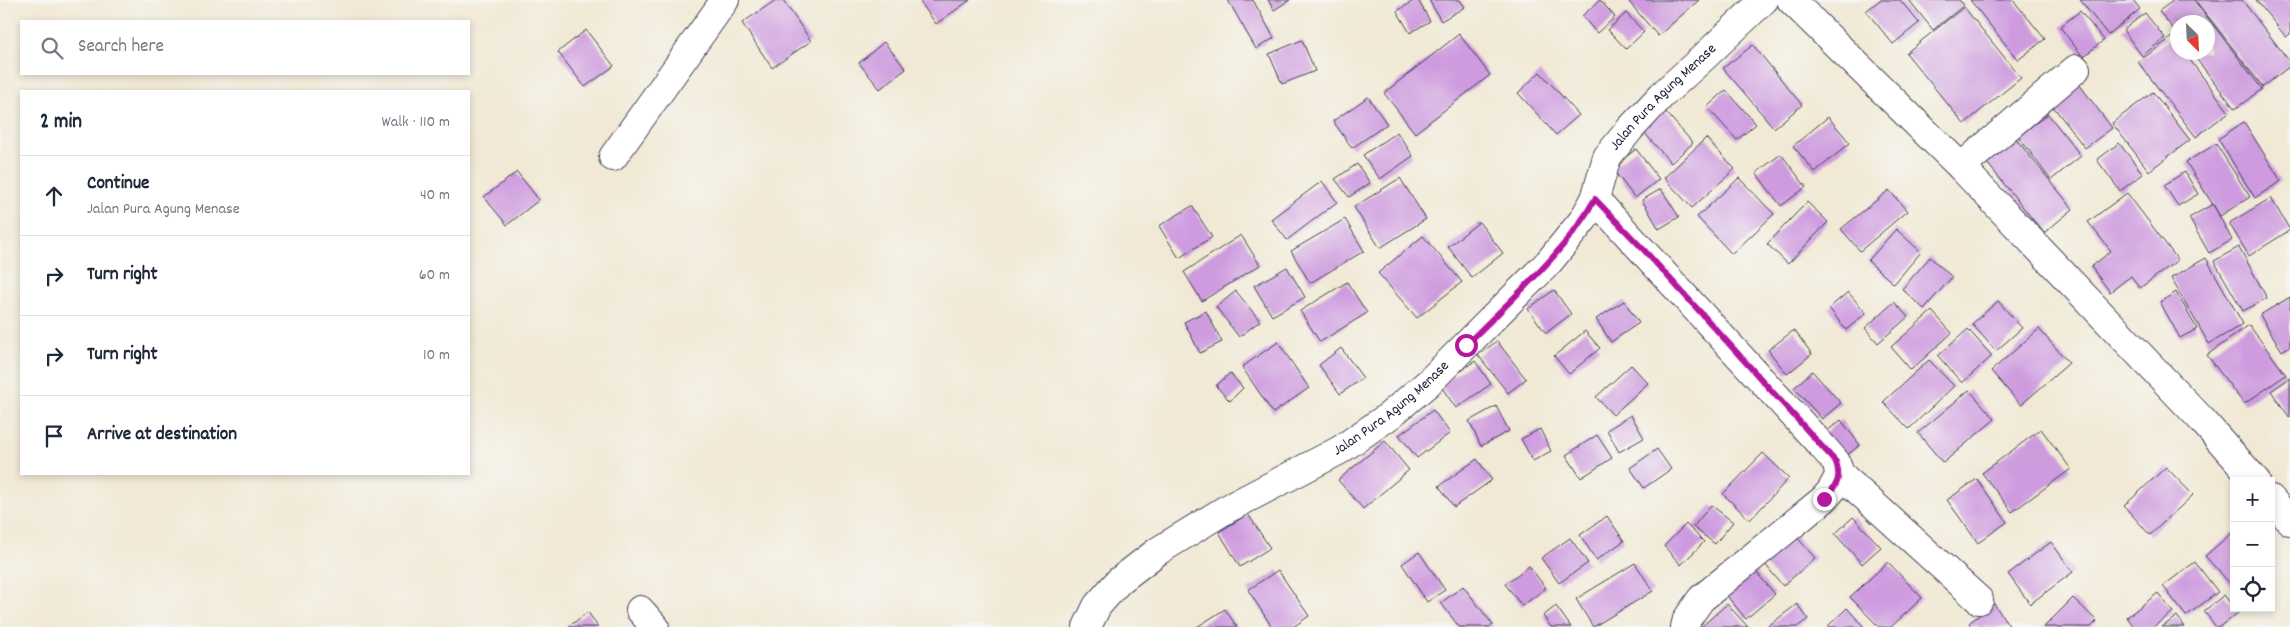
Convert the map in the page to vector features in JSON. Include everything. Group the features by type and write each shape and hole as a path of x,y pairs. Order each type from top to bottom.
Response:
{"street":[{"path":"612,157 725,0"},
{"name":"Jalan Pura Agung Menase","path":"1087,627 1097,606 1119,581 1158,551 1225,510 1340,450 1389,416 1428,383 1548,263 1583,220 1595,199 1607,157 1630,129 1662,95 1764,0"},
{"path":"1791,0 1961,167 2195,413 2252,477"},
{"path":"1961,167 2076,69"},
{"path":"1595,199 1644,250 1832,457 1840,474 1979,600"},
{"path":"1685,627 1687,620 1701,599 1824,499 1832,491 1840,474"},
{"path":"2275,504 2290,521"}],"building":[{"path":"776,0 783,0 811,41 772,68 742,23"},
{"path":"919,0 970,0 936,24"},
{"path":"1228,0 1253,0 1274,38 1256,49"},
{"path":"1268,0 1290,0 1274,10"},
{"path":"1418,0 1430,21 1410,33 1397,11"},
{"path":"1429,0 1460,0 1465,7 1441,21"},
{"path":"1600,0 1615,17 1597,33 1582,16"},
{"path":"1632,0 1699,0 1658,36 1629,2"},
{"path":"1880,0 1900,0 1919,23 1893,44 1866,11"},
{"path":"1909,0 1959,0 1964,5 1933,30"},
{"path":"1970,0 2013,0 2045,39 2018,60"},
{"path":"2080,0 2133,0 2140,9 2108,35"},
{"path":"2174,0 2194,0 2205,15 2170,15 2170,25 2159,11"},
{"path":"2195,0 2242,0 2290,62 2290,66 2263,87 2215,26 2215,15 2207,15"},
{"path":"2256,0 2290,0 2290,34 2286,37"},
{"path":"1964,7 2021,78 1964,124 1906,53"},
{"path":"2080,11 2104,40 2083,57 2060,27"},
{"path":"1626,13 1644,32 1626,49 1608,30"},
{"path":"2145,13 2165,38 2142,56 2123,30"},
{"path":"2215,27 2262,89 2235,109 2197,60 2215,60"},
{"path":"586,30 614,66 585,87 558,52"},
{"path":"1459,34 1490,75 1415,133 1384,93"},
{"path":"2170,38 2170,60 2190,60 2229,112 2196,137 2138,62"},
{"path":"1302,40 1315,71 1282,84 1269,54"},
{"path":"884,42 906,69 880,89 859,63"},
{"path":"1753,45 1802,105 1774,128 1723,68"},
{"path":"1540,72 1579,115 1556,135 1518,93"},
{"path":"2079,84 2112,128 2085,148 2052,105"},
{"path":"1726,90 1756,124 1737,140 1707,107"},
{"path":"2153,92 2190,140 2149,171 2112,123"},
{"path":"1368,97 1387,124 1352,148 1333,121"},
{"path":"1664,110 1693,143 1671,163 1641,129"},
{"path":"2048,114 2081,156 2051,180 2018,136"},
{"path":"1828,117 1850,143 1815,172 1793,146"},
{"path":"2244,122 2281,181 2255,198 2218,139"},
{"path":"1397,132 1413,156 1380,179 1363,155"},
{"path":"2012,134 2073,209 2044,233 1983,158"},
{"path":"1706,138 1735,169 1692,208 1664,178"},
{"path":"2119,143 2143,174 2120,191 2097,160"},
{"path":"2216,144 2250,197 2220,216 2186,162"},
{"path":"1636,149 1659,179 1635,198 1612,168"},
{"path":"1781,154 1806,187 1781,206 1756,173"},
{"path":"1357,164 1370,183 1349,197 1335,179"},
{"path":"517,172 539,200 507,225 484,197"},
{"path":"2185,172 2198,194 2178,206 2164,185"},
{"path":"1400,178 1426,219 1380,248 1354,207"},
{"path":"1739,178 1774,214 1732,254 1697,217"},
{"path":"1322,181 1337,202 1287,240 1271,219"},
{"path":"1661,189 1679,217 1659,229 1642,200"},
{"path":"1889,190 1907,211 1860,251 1841,229"},
{"path":"2127,193 2178,260 2140,288 2131,276 2110,292 2091,267 2111,251 2088,222"},
{"path":"2271,198 2290,230 2249,256 2229,223"},
{"path":"1807,202 1828,222 1788,264 1767,244"},
{"path":"2213,204 2232,240 2209,253 2189,218"},
{"path":"1192,206 1212,237 1179,258 1159,226"},
{"path":"1345,219 1364,251 1310,283 1291,251"},
{"path":"1479,222 1503,253 1472,278 1448,247"},
{"path":"1896,229 1921,252 1894,284 1868,261"},
{"path":"1241,235 1260,265 1202,301 1184,272"},
{"path":"1423,236 1462,282 1417,318 1378,273"},
{"path":"2239,247 2267,298 2243,311 2214,261"},
{"path":"1930,257 1952,277 1924,309 1902,289"},
{"path":"2206,258 2243,324 2209,344 2171,278"},
{"path":"1287,267 1305,297 1272,316 1254,286"},
{"path":"1347,282 1367,313 1320,342 1300,311"},
{"path":"1554,290 1571,314 1546,333 1528,309"},
{"path":"1236,291 1260,321 1239,337 1216,307"},
{"path":"1848,292 1866,313 1846,330 1829,308"},
{"path":"2176,292 2197,329 2180,338 2160,302"},
{"path":"2290,297 2290,346 2282,351 2260,315"},
{"path":"1624,301 1639,323 1611,342 1596,319"},
{"path":"1998,301 2022,328 1996,351 1972,324"},
{"path":"1894,302 1908,317 1878,343 1865,328"},
{"path":"1206,311 1222,342 1200,353 1184,322"},
{"path":"1932,311 1952,333 1911,370 1891,347"},
{"path":"2249,325 2286,375 2244,404 2207,355"},
{"path":"1968,329 1992,356 1962,383 1938,356"},
{"path":"2039,329 2069,363 2021,405 1991,371"},
{"path":"1794,330 1812,354 1787,374 1768,350"},
{"path":"1585,331 1600,348 1569,374 1554,356"},
{"path":"1497,341 1526,379 1508,393 1478,355"},
{"path":"1278,342 1309,388 1273,413 1242,367"},
{"path":"1341,348 1363,378 1340,394 1319,365"},
{"path":"1929,360 1954,386 1909,429 1883,402"},
{"path":"1475,361 1491,384 1456,408 1440,385"},
{"path":"1631,365 1648,383 1613,415 1596,397"},
{"path":"1812,371 1841,403 1822,419 1794,388"},
{"path":"1230,373 1243,388 1230,401 1216,386"},
{"path":"2290,378 2290,418 2271,391"},
{"path":"1969,390 1995,419 1943,463 1918,433"},
{"path":"1496,406 1509,431 1481,446 1469,421"},
{"path":"1433,410 1450,433 1417,458 1399,435"},
{"path":"1631,415 1644,438 1619,452 1607,430"},
{"path":"1841,420 1860,445 1841,460 1822,435"},
{"path":"1540,429 1551,451 1533,461 1521,439"},
{"path":"2041,429 2071,469 2012,512 1982,473"},
{"path":"1597,435 1612,458 1581,478 1566,455"},
{"path":"1385,441 1409,470 1363,509 1338,480"},
{"path":"1657,449 1671,469 1644,488 1630,468"},
{"path":"1763,453 1789,478 1750,520 1723,494"},
{"path":"1477,459 1492,480 1454,507 1439,486"},
{"path":"2166,467 2193,495 2150,535 2124,506"},
{"path":"1977,479 2007,522 1978,543 1947,500"},
{"path":"1711,505 1733,522 1715,544 1693,527"},
{"path":"1248,514 1270,548 1240,567 1219,532"},
{"path":"1607,516 1624,541 1596,560 1580,535"},
{"path":"1853,517 1881,547 1862,564 1835,534"},
{"path":"1686,524 1704,542 1681,565 1664,546"},
{"path":"2230,534 2230,584 2205,556"},
{"path":"1796,536 1815,558 1783,586 1764,563"},
{"path":"1570,538 1588,563 1559,583 1541,558"},
{"path":"2051,542 2073,572 2030,604 2008,574"},
{"path":"1419,552 1445,590 1427,602 1402,564"},
{"path":"1888,562 1922,598 1891,627 1879,627 1850,597"},
{"path":"2195,562 2218,592 2186,616 2163,586"},
{"path":"1635,563 1653,591 1593,627 1576,599"},
{"path":"1529,566 1546,588 1522,606 1505,584"},
{"path":"1751,566 1775,594 1746,619 1723,591"},
{"path":"1278,570 1309,616 1293,627 1272,627 1248,590"},
{"path":"1463,586 1493,625 1490,627 1459,627 1441,603"},
{"path":"2158,593 2173,612 2153,627 2134,627 2127,617"},
{"path":"2224,595 2230,603 2230,612 2238,613 2220,627 2216,627 2204,611"},
{"path":"2073,598 2097,621 2091,627 2044,627"},
{"path":"1727,604 1748,627 1701,627"},
{"path":"1797,604 1808,619 1797,627 1767,627"},
{"path":"1994,604 2010,627 1972,627 1969,623"},
{"path":"1556,606 1571,627 1551,627 1543,616"},
{"path":"1847,608 1864,627 1828,626"},
{"path":"1225,609 1237,627 1197,627"},
{"path":"588,612 598,627 568,627"},
{"path":"2177,616 2185,627 2162,627"}],"route":[{"path":"1466,345 1548,263 1583,220 1595,199 1644,250 1836,462 1840,474 1832,491 1824,499"}]}
